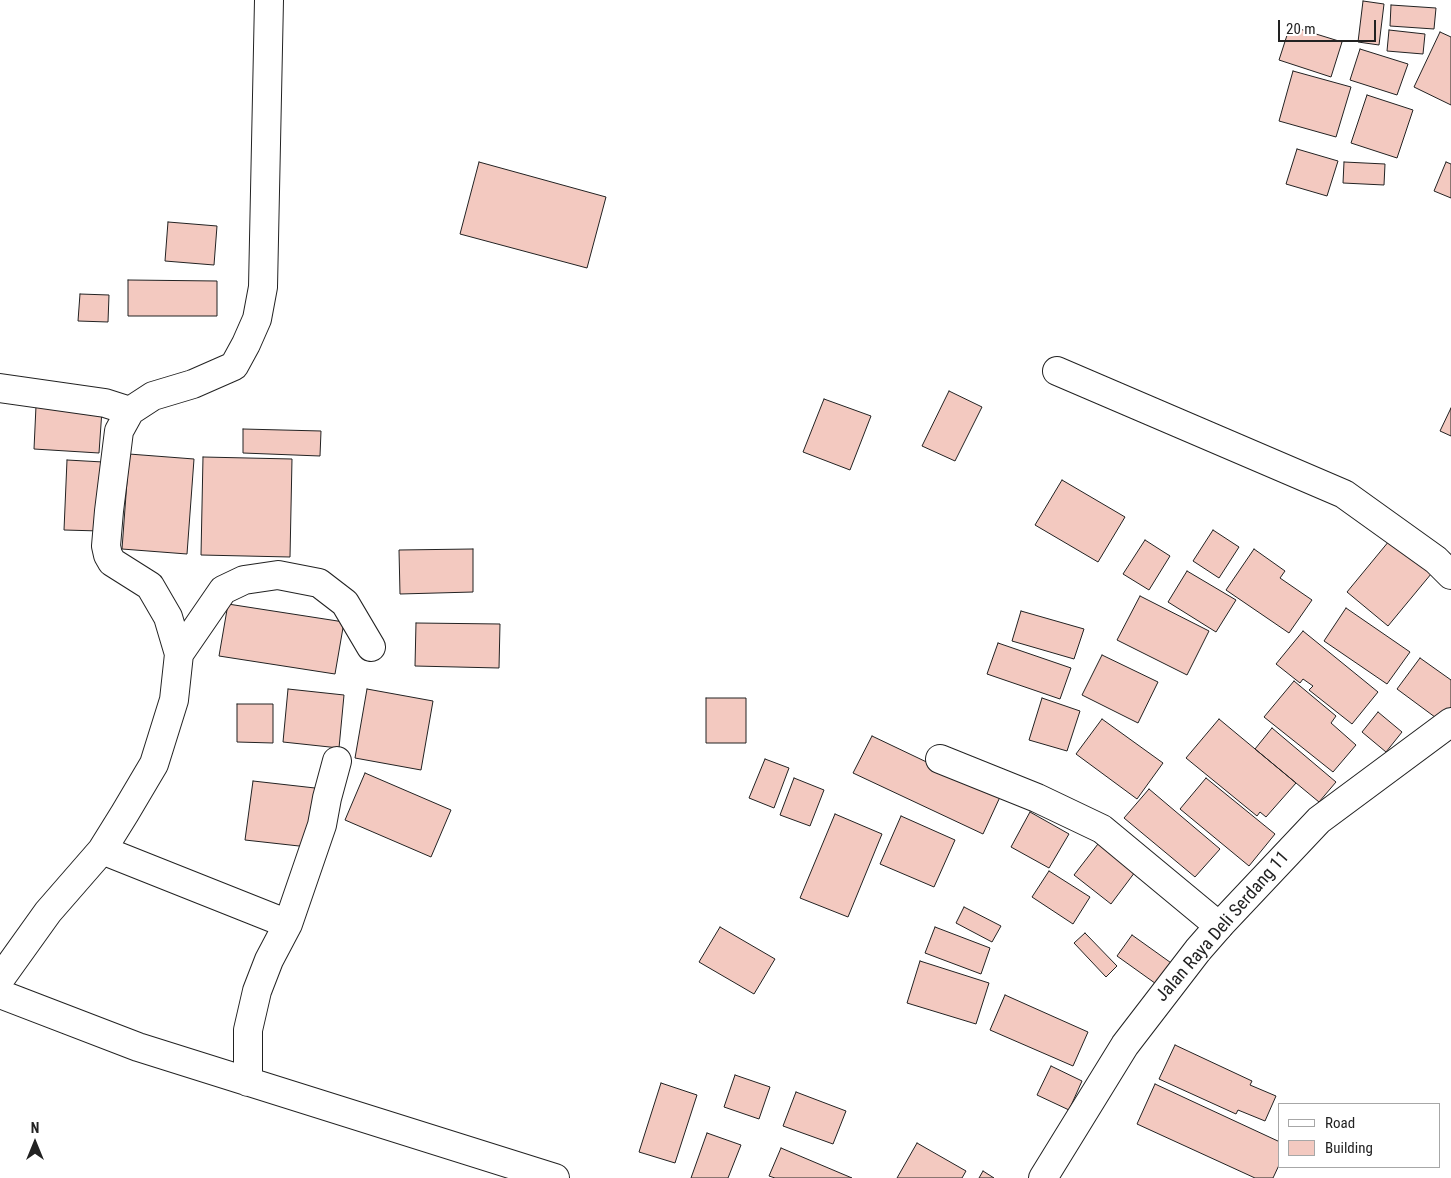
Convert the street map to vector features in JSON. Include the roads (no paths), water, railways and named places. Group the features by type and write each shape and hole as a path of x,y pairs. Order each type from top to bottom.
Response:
{"street":[{"path":"0,979 48,912 102,850 154,764 174,700 179,654 168,618 150,586 112,562 106,546 119,431 130,411 153,396 193,384 234,366 257,319 263,287 269,0"},
{"path":"1057,371 1344,494 1436,560 1451,575"},
{"path":"0,388 105,402 130,411"},
{"path":"179,654 223,590 244,580 278,575 319,583 345,603 371,648"},
{"name":"Jalan Raya Deli Serdang 11","path":"1043,1178 1125,1045 1198,950 1219,926 1319,820 1451,722"},
{"path":"940,759 1036,798 1102,829 1219,926"},
{"path":"248,1082 248,1030 257,991 268,960 288,924 322,825 327,798 338,761"},
{"path":"102,850 288,924"},
{"path":"0,994 138,1047 555,1178"}]}
